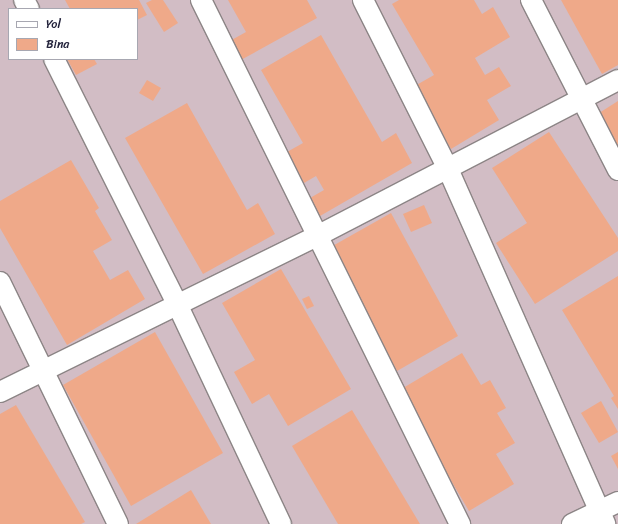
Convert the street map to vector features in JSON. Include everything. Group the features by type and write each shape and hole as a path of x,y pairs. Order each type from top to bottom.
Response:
{"street":[{"path":"200,0 460,524"},
{"path":"362,0 448,169 602,518"},
{"path":"531,0 618,170"},
{"path":"55,60 178,306 281,524"},
{"path":"0,392 178,306 317,236 618,80"},
{"path":"0,282 118,524"},
{"path":"572,524 602,518 618,502"}],"shaded area":[{"path":"0,0 618,0 618,524 0,524"}],"building":[{"path":"65,0 139,0 147,15 138,20 138,8 69,8"},
{"path":"152,0 163,0 178,23 164,32 146,3"},
{"path":"228,0 307,0 317,18 239,61 228,42 246,32"},
{"path":"399,0 474,0 482,14 493,7 510,37 475,58 485,75 499,67 511,86 487,100 499,120 451,149 413,87 434,75 392,4"},
{"path":"561,0 618,0 618,65 602,74"},
{"path":"321,35 382,142 396,133 412,163 320,216 310,198 324,190 316,176 304,183 287,152 303,143 261,70"},
{"path":"68,60 95,60 97,64 76,75"},
{"path":"147,80 161,88 153,101 139,93"},
{"path":"618,101 618,151 596,115"},
{"path":"187,103 247,210 258,203 275,234 203,274 125,138"},
{"path":"549,132 618,238 618,251 535,304 496,243 527,223 492,168"},
{"path":"71,160 99,208 95,211 112,240 93,251 110,280 128,270 145,299 67,345 0,228 0,201"},
{"path":"424,205 432,223 411,232 403,214"},
{"path":"391,213 458,336 397,371 329,248"},
{"path":"281,269 351,389 288,426 269,394 252,404 234,372 255,360 222,303"},
{"path":"618,276 618,409 611,398 614,396 562,310"},
{"path":"309,296 314,306 307,309 302,299"},
{"path":"155,332 223,453 131,506 63,385"},
{"path":"462,353 481,385 490,380 506,408 497,413 515,443 496,454 514,484 469,511 398,391"},
{"path":"601,401 618,432 599,443 581,413"},
{"path":"16,405 85,522 81,524 0,524 0,414"},
{"path":"352,410 420,524 338,524 292,446"},
{"path":"618,452 618,469 611,456"},
{"path":"191,490 211,524 136,524"}]}
